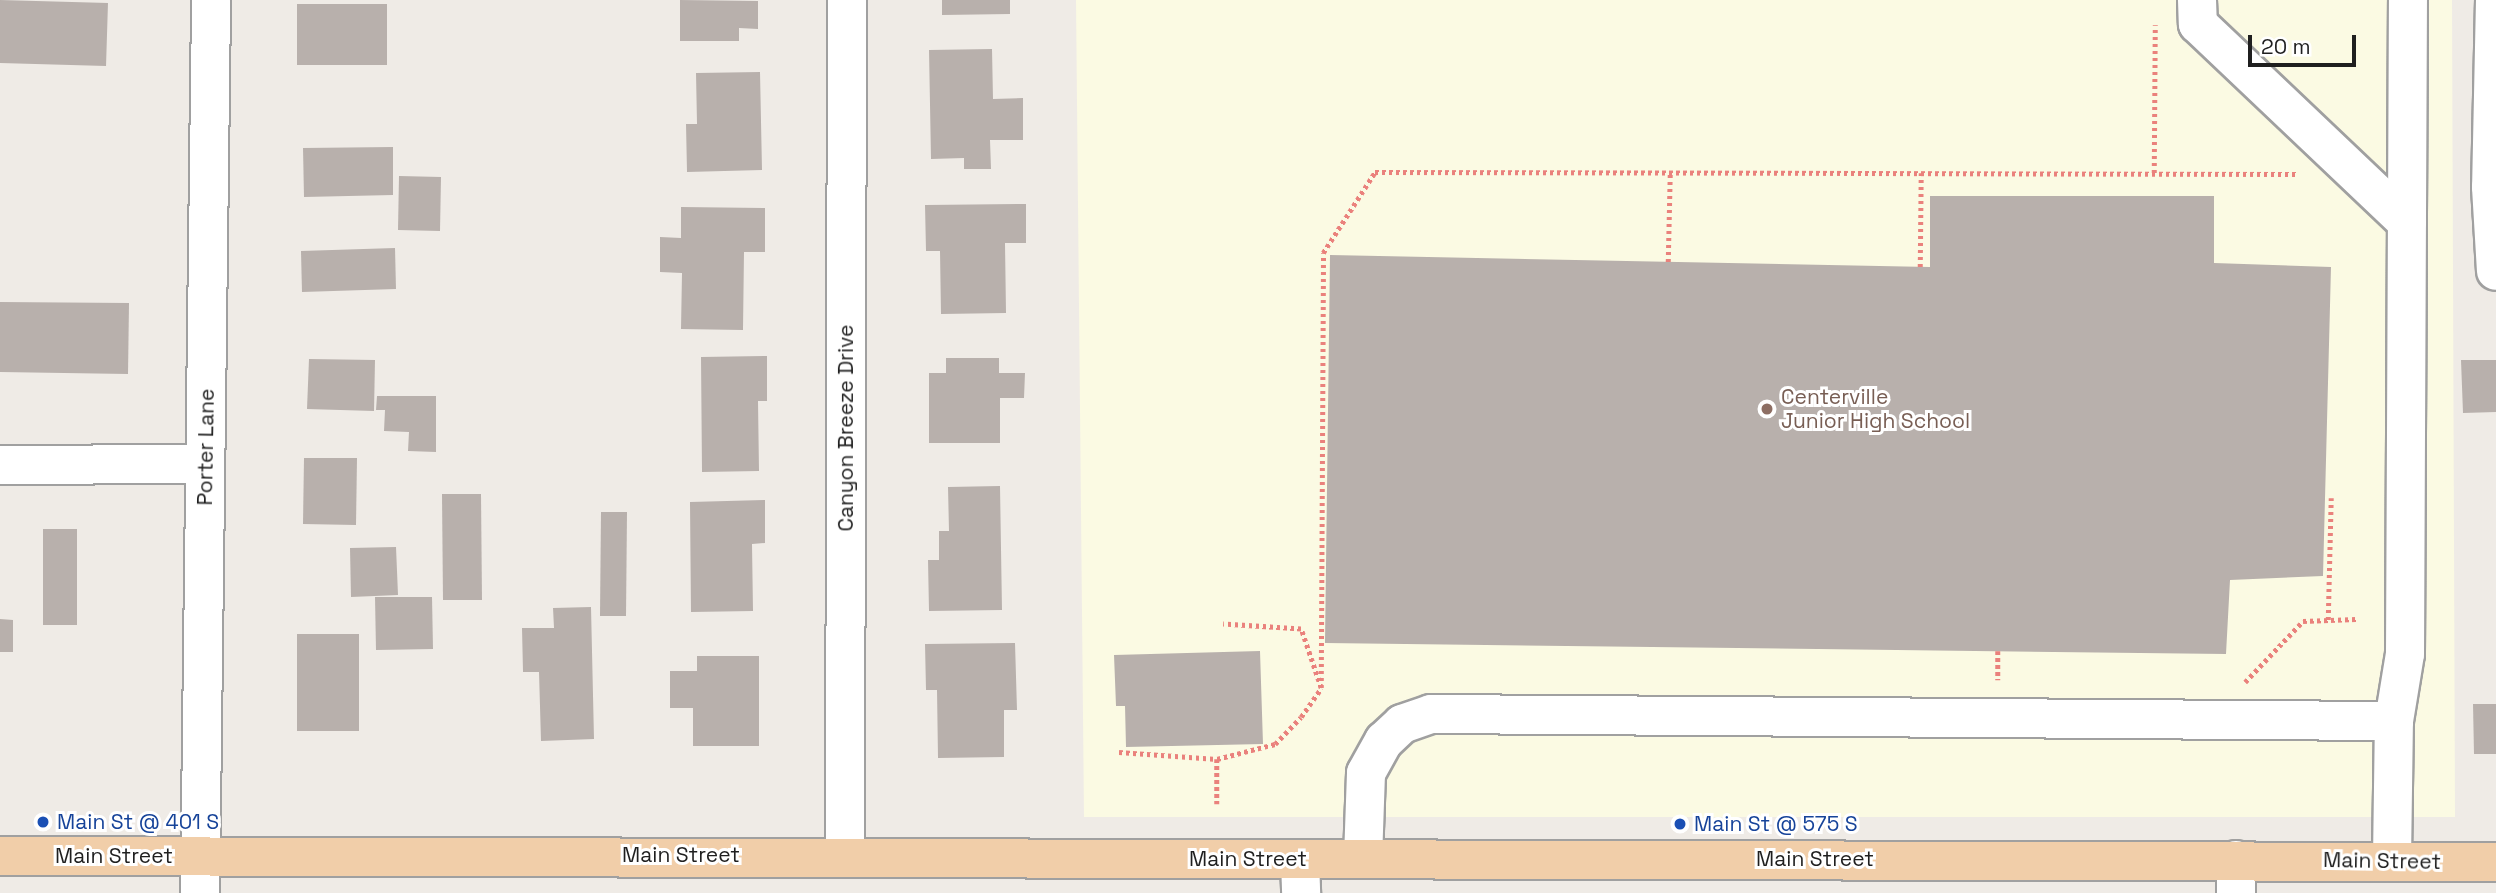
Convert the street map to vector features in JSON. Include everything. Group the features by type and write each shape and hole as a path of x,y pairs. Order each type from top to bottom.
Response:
{"main road":[{"name":"Main Street","path":"0,856 200,875 845,855 1301,876 1363,859 2236,876 2392,860 2496,862"}],"street":[{"name":"Porter Lane","path":"200,875 211,0"},
{"name":"Canyon Breeze Drive","path":"845,855 847,0"},
{"path":"2197,0 2198,24 2407,222"},
{"path":"2392,860 2393,721 2405,654 2408,0"},
{"path":"2496,0 2491,187 2496,271"},
{"path":"0,466 205,464"},
{"path":"1363,859 1366,773 1393,732 1431,714 2393,721"}],"path":[{"path":"2154,173 2155,25"},
{"path":"1119,752 1217,759 1275,744 1321,688 1323,253 1375,172 2297,174"},
{"path":"1668,262 1670,172"},
{"path":"1920,267 1921,173"},
{"path":"2328,620 2331,498"},
{"path":"2243,684 2303,621 2356,619"},
{"path":"1223,624 1301,629 1321,688"},
{"path":"1998,651 1998,692"},
{"path":"1217,759 1217,804"}],"shaded area":[{"name":"Centerville Junior High School","path":"1076,0 2452,0 2455,817 1084,817"}],"building":[{"path":"0,0 108,3 106,66 0,63"},
{"path":"680,0 758,1 758,29 739,28 739,41 680,41"},
{"path":"942,0 1010,0 1010,14 942,15"},
{"path":"297,4 387,4 387,65 297,65"},
{"path":"992,49 993,99 1023,98 1023,140 990,140 991,169 964,169 964,158 931,159 929,50"},
{"path":"760,72 762,170 687,172 686,124 697,124 696,73"},
{"path":"393,147 393,195 304,197 303,148"},
{"path":"399,176 441,177 440,231 398,230"},
{"path":"1930,196 2214,196 2214,263 2331,267 2323,576 2230,580 2226,654 1325,643 1330,255 1930,267"},
{"path":"1026,204 1026,243 1005,243 1006,313 941,314 940,251 926,251 925,205"},
{"path":"681,207 765,208 765,252 744,252 743,330 681,329 682,273 660,272 660,237 681,238"},
{"path":"395,248 396,289 302,292 301,251"},
{"path":"0,302 129,303 128,374 0,372"},
{"path":"767,356 767,401 758,401 759,471 702,472 701,357"},
{"path":"946,358 999,358 999,373 1025,373 1024,398 1000,398 1000,443 929,443 929,373 946,373"},
{"path":"309,359 375,360 374,411 307,409"},
{"path":"2461,360 2496,360 2496,412 2463,413"},
{"path":"377,396 436,396 436,452 408,451 409,432 384,431 385,410 376,410"},
{"path":"304,458 357,458 356,525 303,524"},
{"path":"1000,486 1002,610 929,611 928,560 939,560 939,531 949,531 948,487"},
{"path":"442,494 481,494 482,600 443,600"},
{"path":"765,500 765,543 752,544 753,611 691,612 690,502"},
{"path":"601,512 627,512 626,616 600,616"},
{"path":"43,529 77,529 77,625 43,625"},
{"path":"396,547 398,595 351,597 350,548"},
{"path":"375,597 432,597 433,649 376,650"},
{"path":"591,607 594,739 541,741 539,672 523,672 522,628 554,628 553,608"},
{"path":"0,619 13,620 13,652 0,652"},
{"path":"297,634 359,634 359,731 297,731"},
{"path":"1015,643 1017,710 1004,710 1004,757 938,758 937,690 926,690 925,644"},
{"path":"1260,651 1263,744 1126,747 1125,706 1116,706 1114,655"},
{"path":"697,656 759,656 759,746 693,746 693,708 670,708 670,671 697,671"},
{"path":"2473,704 2496,704 2496,754 2474,754"}],"place":[{"name":"Centerville Junior High School","path":"1767,409"},
{"name":"Main St @ 401 S","path":"43,822"},
{"name":"Main St @ 575 S","path":"1680,824"}]}
